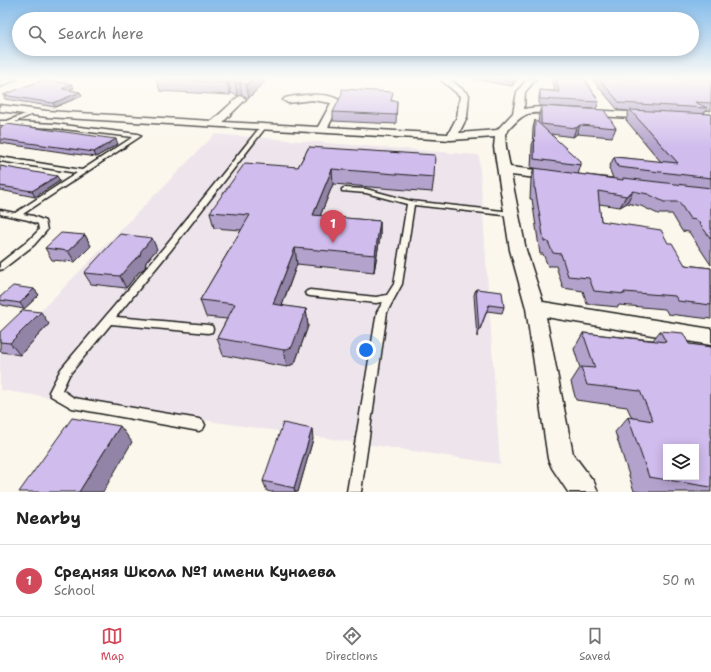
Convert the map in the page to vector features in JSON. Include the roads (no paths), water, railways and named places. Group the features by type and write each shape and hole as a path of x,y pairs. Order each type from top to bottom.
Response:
{"street":[{"path":"215,124 237,102"},
{"path":"321,130 336,102"},
{"path":"451,137 460,124 465,102"},
{"path":"518,114 520,102"},
{"path":"0,108 33,112 215,124 451,137 500,133 518,114 527,111 540,110 657,116"},
{"path":"500,133 500,147 518,250 535,308 560,459 584,492"},
{"path":"504,170 566,178"},
{"path":"535,308 711,337"}],"lane":[{"path":"8,123 33,112"},
{"path":"0,123 55,126 138,136 17,215"},
{"path":"199,424 72,403 55,392 66,372 168,248 263,127"},
{"path":"0,159 83,172"},
{"path":"344,190 366,192 411,203 512,214"},
{"path":"354,492 382,312 398,284 411,203"},
{"path":"0,212 30,218 42,223 43,230 31,242 0,267"},
{"path":"310,293 376,300 390,298"},
{"path":"108,320 208,330"}],"place":[{"name":"Средняя Школа №1 имени Кунаева","path":"333,243"}]}
